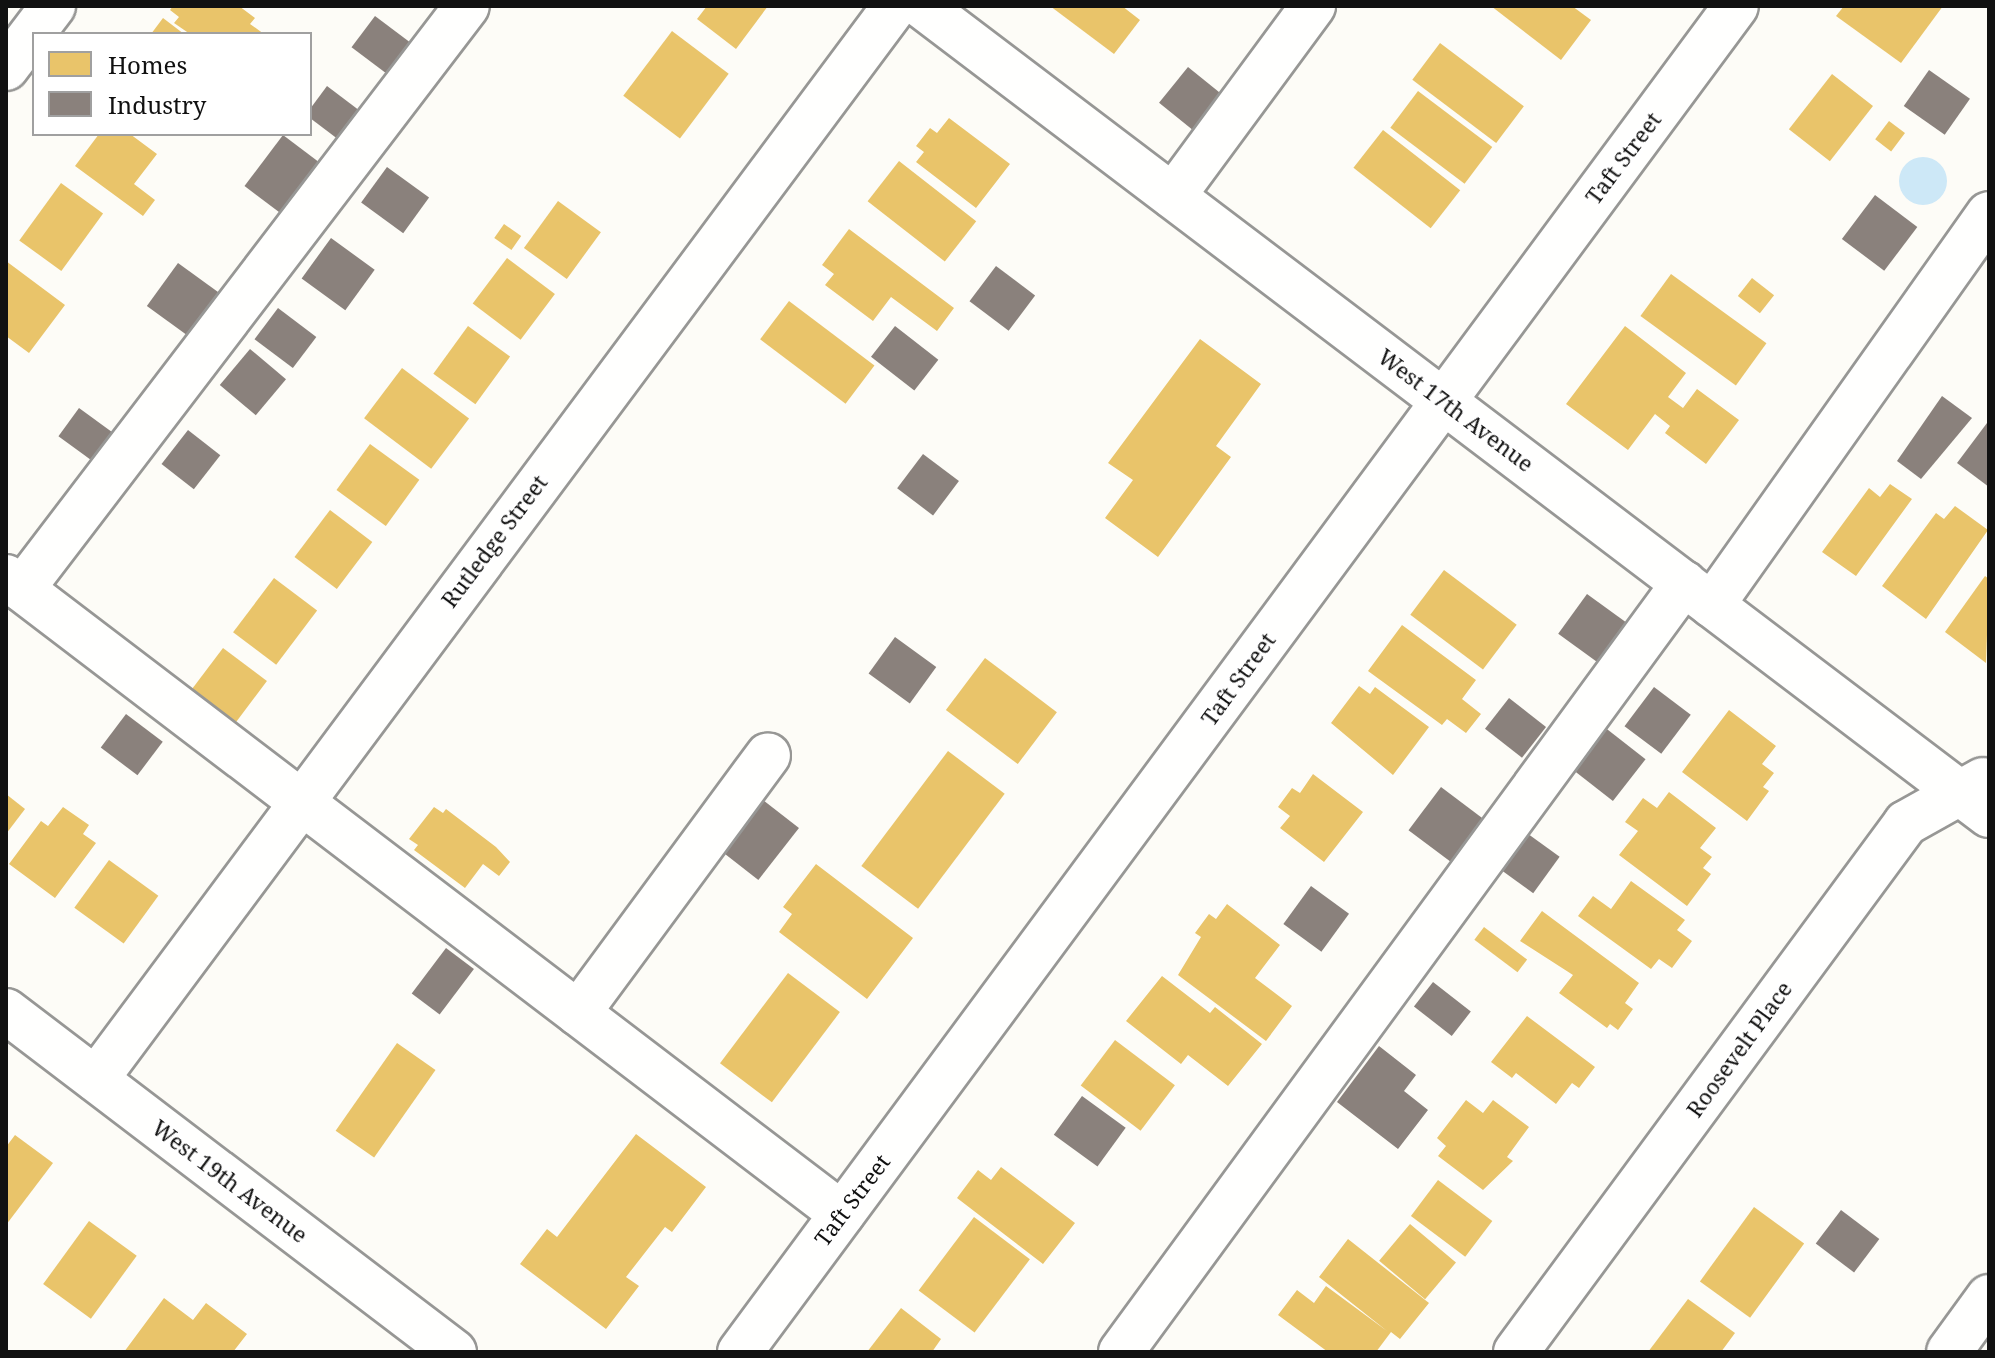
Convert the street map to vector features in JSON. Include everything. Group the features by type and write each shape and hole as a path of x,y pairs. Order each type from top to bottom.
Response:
{"street":[{"path":"33,32 53,6"},
{"path":"467,6 14,583 842,1214"},
{"name":"Rutledge Street","path":"96,1079 300,801 895,6"},
{"name":"West 17th Avenue","path":"922,6 1698,594 1980,795"},
{"path":"1173,196 1313,6"},
{"name":"Taft Street","path":"740,1352 1736,6"},
{"path":"6,68 32,34"},
{"path":"1121,1352 1989,214"},
{"path":"578,1013 768,755"},
{"name":"Roosevelt Place","path":"1516,1352 1906,823 1980,795"},
{"name":"West 19th Avenue","path":"6,1011 454,1352"},
{"path":"1949,1352 1989,1297"}],"water":[{"path":"1923,157 1940,164 1947,181 1940,198 1923,205 1906,198 1899,181 1906,164"}],"building: Homes":[{"path":"173,6 239,6 255,18 250,24 261,32 187,32 174,23 179,17 170,10"},
{"path":"707,6 768,6 736,49 697,19"},
{"path":"1050,6 1122,6 1140,20 1114,54"},
{"path":"1491,6 1572,6 1591,20 1561,60"},
{"path":"1844,6 1943,6 1901,63 1836,16"},
{"path":"163,18 181,32 152,32"},
{"path":"672,31 729,74 680,138 623,96"},
{"path":"1440,43 1524,106 1496,143 1412,80"},
{"path":"1832,74 1873,106 1830,161 1789,129"},
{"path":"1418,91 1492,147 1465,184 1390,128"},
{"path":"949,118 1010,164 976,208 916,162 924,152 916,146 930,128 937,133"},
{"path":"1889,121 1905,133 1891,151 1875,139"},
{"path":"1383,130 1460,190 1431,228 1353,168"},
{"path":"98,136 133,136 157,154 134,184 155,200 143,216 75,166"},
{"path":"899,161 976,221 945,262 868,201"},
{"path":"61,183 103,214 61,271 19,240"},
{"path":"558,201 601,232 567,279 524,248"},
{"path":"504,224 521,236 511,250 494,238"},
{"path":"849,229 954,308 937,331 891,297 873,321 825,285 834,274 822,265"},
{"path":"507,258 555,294 521,340 473,304"},
{"path":"6,261 65,305 29,353 6,336"},
{"path":"1671,274 1766,343 1736,385 1640,316"},
{"path":"1752,278 1774,295 1760,313 1738,296"},
{"path":"789,301 874,365 846,404 760,339"},
{"path":"468,326 510,357 475,404 433,374"},
{"path":"1625,326 1686,373 1668,397 1683,408 1697,389 1739,420 1706,464 1665,433 1670,426 1655,414 1628,450 1566,404"},
{"path":"1200,339 1261,384 1216,446 1231,457 1158,557 1105,518 1133,480 1108,463"},
{"path":"402,368 469,419 431,469 364,418"},
{"path":"370,444 419,480 386,526 336,490"},
{"path":"1890,484 1912,499 1856,576 1822,552 1869,488 1880,497"},
{"path":"1955,506 1988,530 1926,619 1882,586 1936,513 1944,519"},
{"path":"330,510 372,542 337,589 294,557"},
{"path":"1444,570 1517,625 1483,669 1410,615"},
{"path":"1985,576 1989,579 1986,663 1945,632"},
{"path":"274,578 317,610 276,665 233,632"},
{"path":"1402,625 1476,680 1462,699 1481,714 1466,733 1447,719 1442,725 1368,671"},
{"path":"223,648 267,681 231,728 187,695"},
{"path":"985,658 1057,712 1018,764 946,710"},
{"path":"1359,686 1370,694 1375,687 1429,727 1393,775 1331,723"},
{"path":"1729,710 1776,746 1762,764 1774,773 1763,787 1769,791 1747,821 1682,772"},
{"path":"948,751 1005,794 918,909 861,866"},
{"path":"1313,774 1363,812 1324,862 1280,828 1290,816 1278,807 1292,788 1300,793"},
{"path":"1669,792 1716,828 1700,848 1712,857 1703,868 1711,874 1687,906 1619,855 1638,831 1625,822 1643,798 1657,808"},
{"path":"6,794 25,809 6,834"},
{"path":"63,807 89,825 83,834 96,843 55,898 9,864 41,821 48,826"},
{"path":"434,807 443,813 446,809 496,847 510,862 499,876 483,864 465,888 414,850 418,845 409,839"},
{"path":"109,860 158,896 124,944 74,908"},
{"path":"816,864 913,938 867,999 779,932 792,914 783,907"},
{"path":"1631,881 1685,920 1677,930 1692,941 1672,968 1659,959 1651,969 1578,916 1593,896 1611,909"},
{"path":"1227,904 1280,945 1255,978 1292,1006 1266,1041 1178,975 1201,937 1195,933 1209,914 1216,919"},
{"path":"1542,911 1639,983 1625,1003 1633,1009 1618,1030 1610,1024 1607,1028 1559,993 1573,975 1520,941"},
{"path":"1484,927 1527,959 1517,972 1474,940"},
{"path":"788,973 840,1012 772,1102 720,1063"},
{"path":"1162,976 1210,1013 1215,1007 1262,1044 1228,1086 1188,1055 1181,1064 1126,1021"},
{"path":"1527,1016 1595,1067 1579,1088 1572,1083 1556,1104 1516,1073 1512,1078 1491,1062"},
{"path":"1115,1040 1175,1085 1141,1131 1081,1086"},
{"path":"397,1043 436,1070 374,1158 336,1131"},
{"path":"1466,1100 1483,1113 1493,1100 1529,1127 1507,1157 1513,1161 1483,1190 1438,1156 1446,1146 1437,1138"},
{"path":"636,1134 706,1187 672,1232 665,1227 626,1277 639,1286 606,1329 520,1264 547,1229 557,1237"},
{"path":"15,1135 53,1163 6,1225 6,1147"},
{"path":"1001,1167 1075,1223 1043,1264 957,1198 978,1170 991,1180"},
{"path":"1438,1180 1492,1221 1465,1257 1411,1216"},
{"path":"1754,1207 1804,1243 1750,1318 1700,1281"},
{"path":"974,1217 1030,1259 975,1333 919,1290"},
{"path":"89,1221 137,1256 91,1319 43,1284"},
{"path":"1410,1224 1456,1263 1425,1299 1379,1261"},
{"path":"1348,1239 1429,1303 1400,1339 1391,1332 1376,1352 1328,1352 1278,1315 1297,1290 1314,1303 1326,1286 1387,1331 1319,1277"},
{"path":"164,1298 193,1320 206,1303 247,1334 233,1352 124,1352"},
{"path":"1688,1299 1735,1333 1721,1352 1648,1352"},
{"path":"901,1308 941,1339 932,1352 867,1352"}],"building: Industry":[{"path":"375,16 415,46 391,77 352,47"},
{"path":"1188,67 1223,95 1194,131 1159,103"},
{"path":"1929,70 1970,99 1945,135 1904,106"},
{"path":"327,86 364,114 343,143 312,120 312,106"},
{"path":"284,136 318,161 280,213 244,186"},
{"path":"387,167 429,198 403,233 361,203"},
{"path":"1875,195 1917,227 1884,271 1842,239"},
{"path":"331,238 375,270 345,310 302,278"},
{"path":"178,263 220,294 189,336 147,306"},
{"path":"996,266 1035,295 1009,331 970,301"},
{"path":"278,308 316,337 293,368 255,339"},
{"path":"895,326 938,360 914,391 871,357"},
{"path":"250,349 286,379 256,415 220,385"},
{"path":"1942,396 1972,418 1921,479 1897,461"},
{"path":"79,408 113,433 92,461 58,436"},
{"path":"1987,423 1989,425 1989,487 1957,463"},
{"path":"188,430 220,455 194,489 162,464"},
{"path":"923,454 959,481 933,515 897,488"},
{"path":"1587,594 1629,625 1600,664 1558,634"},
{"path":"895,637 936,667 910,703 869,673"},
{"path":"1654,687 1691,715 1661,754 1625,726"},
{"path":"1509,698 1546,727 1522,758 1485,729"},
{"path":"126,714 163,742 137,775 101,748"},
{"path":"1603,726 1646,759 1613,801 1570,768"},
{"path":"1441,787 1484,819 1452,863 1409,830"},
{"path":"758,796 799,828 758,880 717,848"},
{"path":"1520,828 1560,857 1533,893 1494,864"},
{"path":"1311,886 1349,914 1321,952 1283,924"},
{"path":"446,948 474,969 440,1015 412,994"},
{"path":"1433,982 1471,1012 1452,1036 1414,1006"},
{"path":"1379,1046 1416,1075 1404,1091 1428,1110 1398,1149 1337,1102"},
{"path":"1082,1096 1126,1128 1097,1167 1054,1135"},
{"path":"1841,1210 1879,1239 1854,1272 1816,1244"}]}
